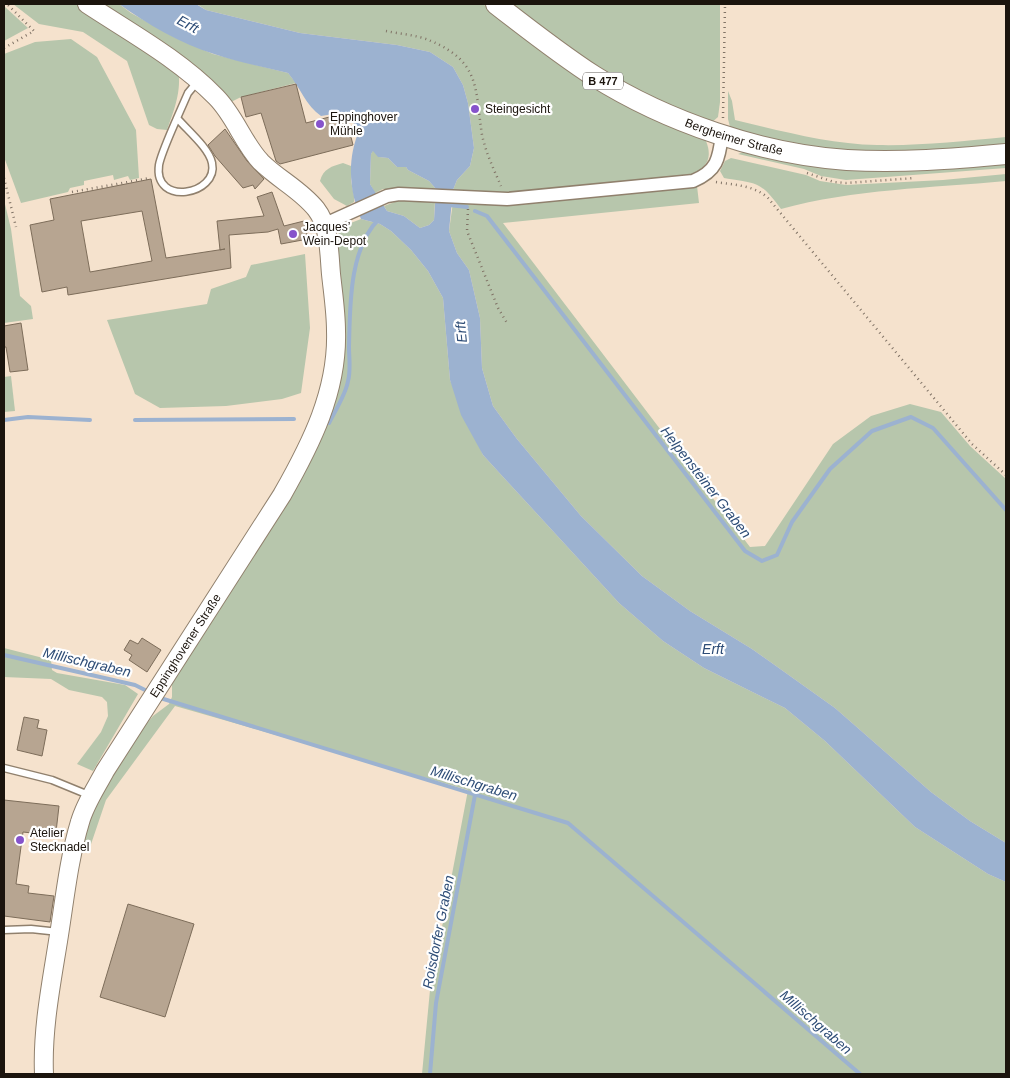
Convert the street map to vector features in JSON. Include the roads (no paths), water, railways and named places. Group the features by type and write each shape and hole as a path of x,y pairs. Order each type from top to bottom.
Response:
{"main road":[{"path":"87,4 175,62 198,80 230,114 260,161 316,209 325,224"},
{"name":"Bergheimer Straße","path":"496,4 561,54 596,77 657,110 722,135 799,153 845,160 901,162 1006,154"},
{"name":"Eppinghovener Straße","path":"44,1074 44,1042 48,1010 75,842 80,822 91,796 105,771 282,494 308,449 322,417 334,361 336,332 329,244 325,224"}],"street":[{"path":"325,224 387,196 398,194 507,199 681,183 703,177 712,170 719,157 722,135"}],"lane":[{"path":"177,118 208,153 213,165 211,175 205,183 194,191 174,192 165,186 160,176 159,166 177,118 188,93 198,80"},
{"path":"4,768 52,780 91,796"},
{"path":"4,930 31,929 60,933"}],"water":[{"name":"Erft","path":"119,4 196,4 206,10 300,33 397,45 430,52 453,67 463,85 468,103 474,148 470,166 457,180 453,190 449,231 457,253 469,270 480,318 482,368 493,406 517,439 581,516 642,576 690,611 752,649 835,708 931,792 970,821 1006,843 1006,882 988,874 915,827 825,741 785,708 704,668 663,641 619,603 483,455 461,415 450,380 443,298 428,271 411,250 391,231 380,224 361,219 354,197 351,175 355,142 359,131 346,112 321,116 307,102 288,73 232,60 189,45 165,33","holes":["373,151 378,157 388,158 397,167 406,167 408,170 429,181 436,189 434,220 429,225 420,228 404,216 387,211 370,184 371,154"]}],"waterway":[{"name":"Helpensteiner Graben","path":"449,205 467,207"},
{"name":"Helpensteiner Graben","path":"475,211 487,216 745,551 762,561 777,555 792,522 830,469 872,431 911,417 933,428 1006,510"},
{"path":"329,423 343,397 349,377 351,297 357,262 369,231 379,219"},
{"path":"4,420 28,417 90,420"},
{"path":"135,420 294,419"},
{"name":"Millischgraben","path":"4,655 135,685 149,692"},
{"name":"Millischgraben","path":"157,697 568,823 860,1074"},
{"name":"Roisdorfer Graben","path":"430,1074 436,1003 475,795"}],"place":[{"name":"Steingesicht","path":"475,109"},
{"name":"Eppinghover Mühle","path":"320,124"},
{"name":"Jacques’ Wein-Depot","path":"293,234"},
{"name":"Atelier Stecknadel","path":"20,840"}]}
